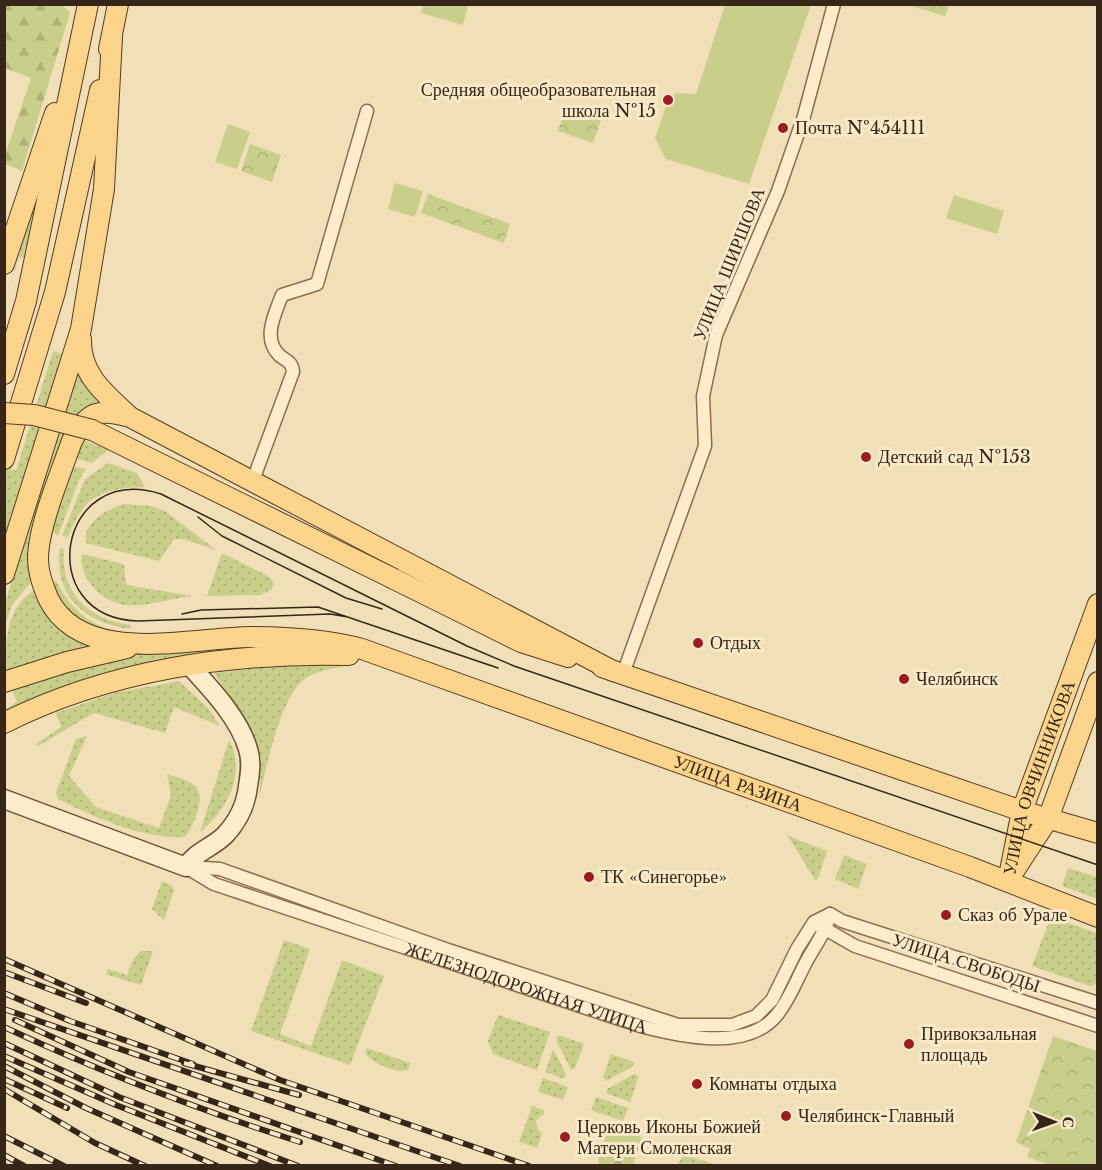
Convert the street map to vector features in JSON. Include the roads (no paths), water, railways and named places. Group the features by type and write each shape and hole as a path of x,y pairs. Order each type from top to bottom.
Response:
{"main road":[{"path":"4,374 26,301 88,4"},
{"path":"4,459 55,292 118,4"},
{"path":"112,37 104,189 81,329 80,350 86,369 103,392 130,417 252,483 618,672"},
{"path":"4,264 81,40"},
{"path":"4,574 81,329"},
{"path":"130,417 102,412 87,418 79,426 41,536 38,559 41,582 50,602 69,624 102,640 141,644 282,637 344,644 377,656"},
{"path":"4,413 34,415 92,430 521,642 618,672 1022,811 1098,833"},
{"name":"УЛИЦА ОВЧИННИКОВА","path":"1008,881 1022,811 1098,604"},
{"path":"4,682 67,662 141,644"},
{"path":"6,722 95,686 190,666 300,655 377,656"},
{"name":"УЛИЦА РАЗИНА","path":"377,656 461,683 1008,881 1050,901 1098,917"},
{"path":"186,867 195,854 224,836 238,819 247,799 250,772 248,749 239,729 190,666"},
{"name":"УЛИЦА ОВЧИННИКОВА","path":"1008,881 1048,819 1098,682"},
{"name":"ЖЕЛЕЗНОДОРОЖНАЯ УЛИЦА","path":"4,799 186,867"}],"street":[{"name":"УЛИЦА ШИРШОВА","path":"618,672 705,446 703,396 716,335 778,191 804,116 834,4"},
{"path":"252,483 292,372 292,366 280,356 271,343 270,328 282,295 317,284 367,111"},
{"name":"ЖЕЛЕЗНОДОРОЖНАЯ УЛИЦА","path":"186,867 220,869 448,950 678,1025 732,1025 756,1016 772,1000 797,949 814,922"},
{"name":"ЖЕЛЕЗНОДОРОЖНАЯ УЛИЦА","path":"186,867 214,884 334,925 640,1026 681,1035 744,1035 768,1024 788,1000 808,958 826,931"},
{"path":"814,922 830,914"},
{"path":"826,931 830,914"},
{"name":"УЛИЦА СВОБОДЫ","path":"830,914 842,921 1098,1003"},
{"name":"УЛИЦА СВОБОДЫ","path":"814,922 855,946 1098,1026"},
{"path":"797,949 807,946 808,958"},
{"path":"1029,1002 1036,983"},
{"path":"1085,999 1098,994"}],"tram line":[{"path":"348,617 330,614 138,621 104,613 82,595 71,571 71,544 80,519 99,500 126,490 161,494 467,646 514,666 1098,865"},
{"path":"198,517 222,536 346,598 382,609"},
{"path":"182,614 201,610 318,607 498,668"}],"railway":[{"path":"4,959 280,1080 529,1166"},
{"path":"4,972 86,1003"},
{"path":"4,993 70,1021 193,1064"},
{"path":"4,1009 460,1166"},
{"path":"15,1020 129,1072 396,1166"},
{"path":"4,1027 150,1089 300,1142"},
{"path":"4,1043 119,1097 298,1166"},
{"path":"4,1056 116,1105 270,1166"},
{"path":"184,1063 299,1095"},
{"path":"4,1066 86,1108 217,1166"},
{"path":"4,1079 67,1108"},
{"path":"4,1089 95,1143 145,1166"},
{"path":"4,1136 64,1166"},
{"path":"4,1155 24,1166"}],"place":[{"name":"Средняя общеобразовательная школа №15","path":"668,100"},
{"name":"Почта №454111","path":"783,128"},
{"name":"Детский сад №153","path":"866,457"},
{"name":"Отдых","path":"698,643"},
{"name":"Челябинск","path":"904,679"},
{"name":"ТК «Синегорье»","path":"589,877"},
{"name":"Сказ об Урале","path":"946,915"},
{"name":"Привокзальная площадь","path":"909,1044"},
{"name":"Комнаты отдыха","path":"697,1084"},
{"name":"Челябинск-Главный","path":"786,1116"},
{"name":"Церковь Иконы Божией Матери Смоленская","path":"565,1137"}]}
